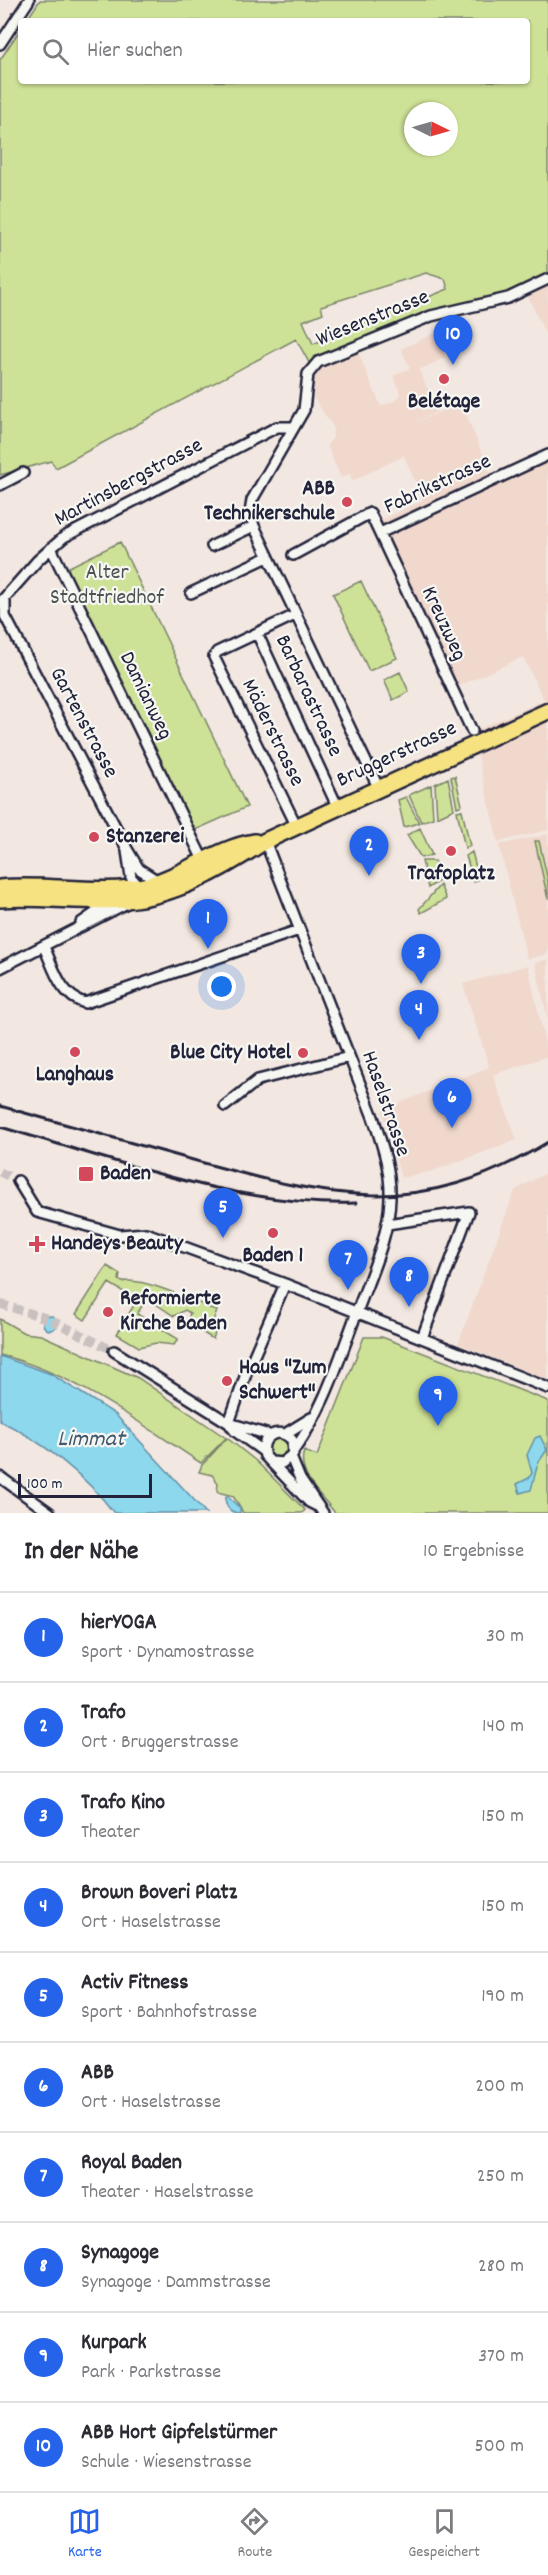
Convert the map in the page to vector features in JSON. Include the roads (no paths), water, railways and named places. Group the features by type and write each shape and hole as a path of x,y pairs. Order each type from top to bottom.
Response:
{"main road":[{"name":"Bruggerstrasse","path":"133,888 152,896 201,876 265,841 548,711"},
{"name":"Bruggerstrasse","path":"0,888 133,888 160,881 238,846 265,841"},
{"name":"Bruggerstrasse","path":"0,899 114,900 133,888"}],"street":[{"path":"0,44 29,0"},
{"name":"Wiesenstrasse","path":"379,789 254,526 250,513 252,500 305,406 309,372 323,358 441,312 508,298 548,279"},
{"name":"Martinsbergstrasse","path":"2,600 64,537 277,427 294,427"},
{"name":"Fabrikstrasse","path":"293,555 370,513 380,533 548,455"},
{"path":"0,485 23,473"},
{"path":"212,546 254,526"},
{"name":"Kreuzweg","path":"380,533 472,731"},
{"name":"Damianweg","path":"51,548 204,862"},
{"path":"191,593 268,556"},
{"name":"Gartenstrasse","path":"2,600 3,615 127,849 140,869 160,881"},
{"path":"257,633 295,615"},
{"name":"Mäderstrasse","path":"257,633 215,655 297,827"},
{"name":"Barbarastrasse","path":"257,633 338,808"},
{"name":"Haselstrasse","path":"265,841 386,1158 390,1198 387,1224 378,1258 324,1397 292,1453"},
{"name":"Gartenstrasse","path":"127,849 133,888"},
{"path":"0,968 44,947 79,926 105,916 133,888 140,869"},
{"path":"79,926 91,914 114,900"},
{"path":"44,947 62,987 70,997 85,1003 299,930"},
{"path":"225,1106 258,1080 349,1057"},
{"path":"18,1181 37,1212 120,1235 146,1233 285,1284 548,1388"},
{"path":"387,1224 469,1212 422,1338"},
{"path":"229,1423 246,1374 285,1284"},
{"path":"114,1352 229,1423 269,1435 285,1434 292,1440 292,1453 300,1479 320,1509"},
{"name":"Haselstrasse","path":"285,1434 313,1416"},
{"path":"229,1423 235,1431 263,1451 309,1502 320,1509"},
{"path":"263,1451 264,1442 269,1435"},
{"path":"272,1462 282,1463 292,1453"},
{"path":"0,1477 50,1513"}],"water":[{"path":"47,1316 53,1316 57,1323 53,1330 47,1330 43,1326 43,1320"},
{"name":"Limmat","path":"0,1356 51,1374 115,1414 206,1513 114,1513 77,1473 31,1438 0,1421"},
{"path":"540,1436 547,1450 538,1463 531,1490 520,1493 517,1484 529,1478 532,1473 527,1455 535,1438"},
{"path":"227,1496 240,1508 240,1513 230,1509 225,1499"}],"tunnel":[{"path":"0,1172 18,1181"},
{"path":"0,1304 49,1319 114,1351"}],"railway":[{"path":"0,1106 288,1184 331,1192 373,1195 415,1192 457,1183 501,1167 548,1142"},
{"path":"0,1127 132,1166 221,1189 311,1202 356,1203"}],"place":[{"name":"ABB Hort Gipfelstürmer","path":"453,365"},
{"name":"Belétage","path":"444,379"},
{"name":"ABB Technikerschule","path":"347,502"},
{"name":"Stanzerei","path":"94,837"},
{"name":"Trafoplatz","path":"451,851"},
{"name":"Trafo","path":"369,876"},
{"name":"hierYOGA","path":"208,949"},
{"name":"Trafo Kino","path":"421,984"},
{"name":"Brown Boveri Platz","path":"419,1040"},
{"name":"Langhaus","path":"75,1052"},
{"name":"Blue City Hotel","path":"303,1053"},
{"name":"ABB","path":"452,1128"},
{"name":"Baden","path":"86,1174"},
{"name":"Baden 1","path":"273,1233"},
{"name":"Activ Fitness","path":"223,1238"},
{"name":"Handeys Beauty","path":"37,1244"},
{"name":"Royal Baden","path":"348,1290"},
{"name":"Synagoge","path":"409,1307"},
{"name":"Reformierte Kirche Baden","path":"108,1312"},
{"name":"Haus \"Zum Schwert\"","path":"227,1381"},
{"name":"Kurpark","path":"438,1426"}],"park label":[{"name":"Alter Stadtfriedhof","path":"107,586"}]}
